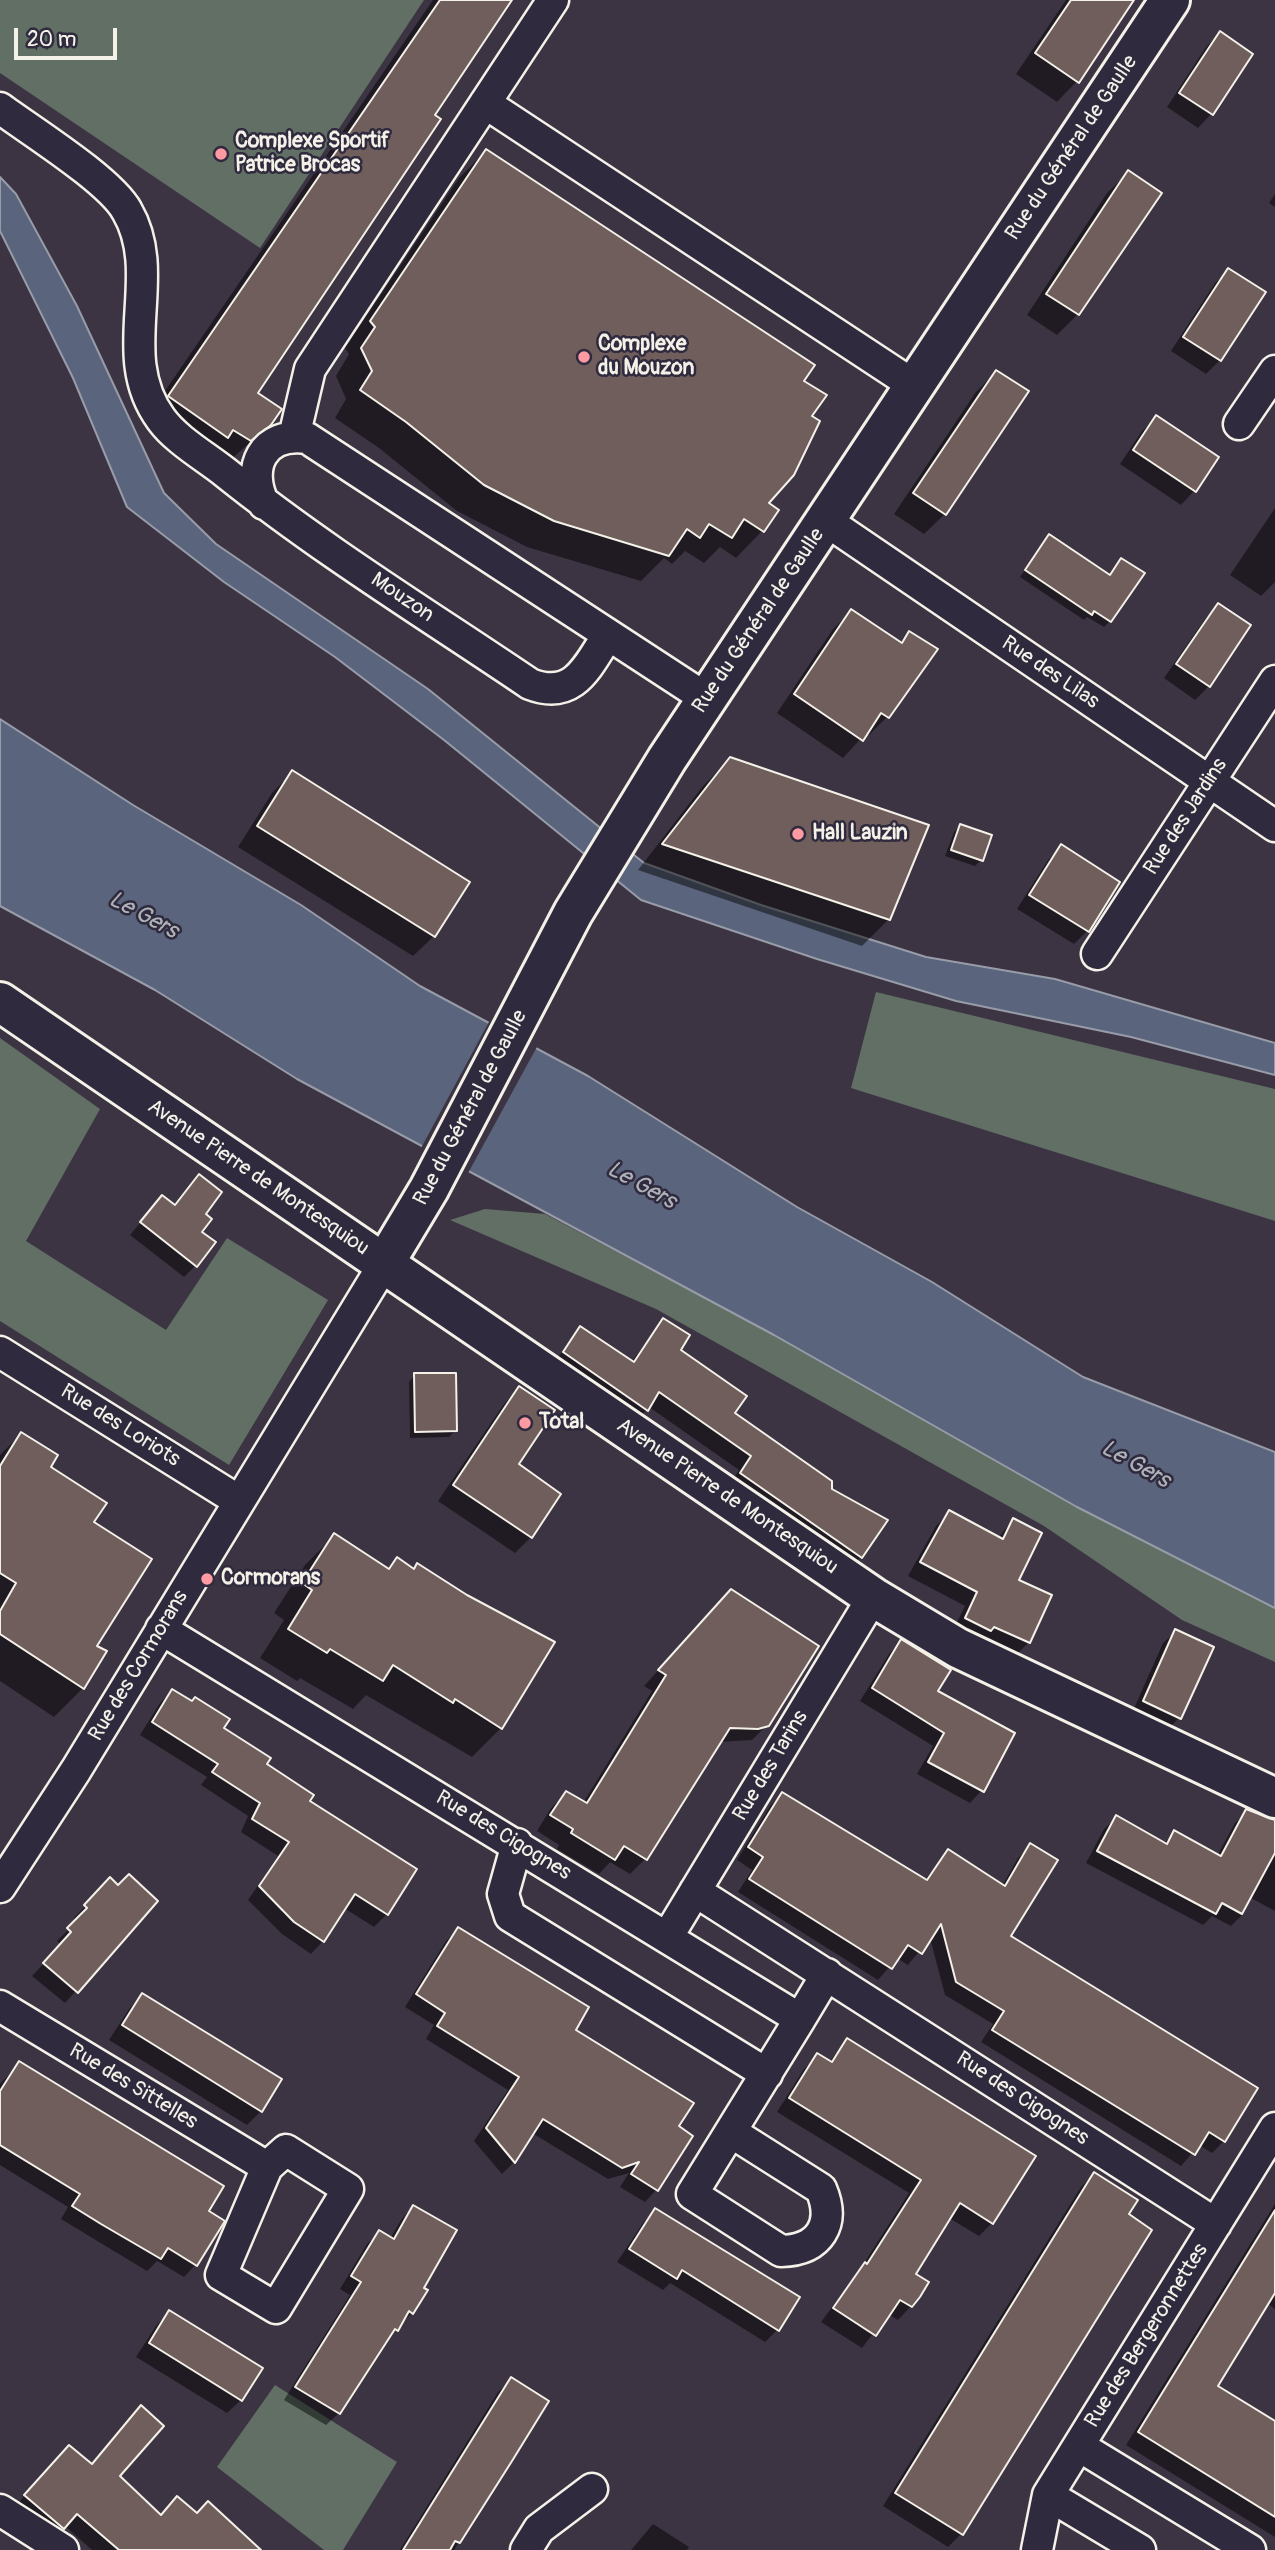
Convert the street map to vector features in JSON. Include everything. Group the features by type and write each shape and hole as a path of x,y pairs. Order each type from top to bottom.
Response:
{"street":[{"path":"294,437 310,369 553,0"},
{"name":"Rue du Général de Gaulle","path":"384,1264 429,1189 585,893 637,808 1170,0"},
{"path":"485,103 915,386"},
{"name":"Mouzon","path":"0,108 110,189 127,209 138,235 141,265 138,365 143,390 162,422 264,504 530,684 556,690 571,684 583,674 608,635"},
{"path":"1239,424 1275,371"},
{"path":"264,504 255,486 256,468 266,449 278,440 294,437 319,445 707,699"},
{"name":"Rue des Lilas","path":"825,520 1275,826"},
{"name":"Rue des Jardins","path":"1097,954 1275,681"},
{"name":"Avenue Pierre de Montesquiou","path":"0,1002 873,1597 958,1648 1275,1798"},
{"name":"Rue des Cormorans","path":"0,1887 76,1770 384,1264"},
{"name":"Rue des Loriots","path":"0,1352 239,1501"},
{"name":"Rue des Tarins","path":"668,1936 873,1597"},
{"name":"Rue des Cigognes","path":"161,1629 800,2019"},
{"path":"517,1844 503,1894 510,1916 767,2074"},
{"name":"Rue des Cigognes","path":"695,1891 1216,2224"},
{"path":"731,2132 821,2189 827,2203 827,2218 821,2233 811,2244 797,2250 781,2251 692,2194 827,1974"},
{"name":"Rue des Sittelles","path":"0,2006 267,2167"},
{"name":"Rue des Bergeronnettes","path":"1037,2550 1048,2495 1275,2128"},
{"path":"286,2150 348,2189 276,2308 221,2275 267,2167 286,2150"},
{"path":"1079,2445 1250,2550"},
{"path":"526,2550 539,2529 593,2489"},
{"path":"1048,2495 1140,2550"},
{"path":"0,2511 63,2550"}],"green space":[{"name":"Complexe Sportif Patrice Brocas","path":"0,0 424,0 260,248 0,73"},
{"path":"876,992 1275,1089 1275,1221 851,1088"},
{"path":"0,1038 100,1109 26,1241 166,1330 227,1238 328,1300 229,1465 0,1321"},
{"path":"485,1209 545,1214 774,1335 1077,1507 1275,1608 1275,1662 1182,1620 1044,1526 656,1309 450,1220"},
{"path":"275,2385 397,2462 343,2550 324,2550 217,2467"}],"water":[{"path":"0,177 16,194 77,306 164,493 216,544 428,689 644,863 761,905 926,957 1055,979 1275,1043 1275,1075 1131,1037 956,1001 817,959 641,900 444,740 335,657 224,582 127,507 73,378 0,231"},
{"name":"Le Gers","path":"0,719 133,805 301,905 420,986 588,1076 797,1207 932,1282 1083,1377 1275,1452 1275,1608 1077,1507 774,1335 297,1079 155,990 0,906"}],"pier":[{"path":"490,1020 538,1045 467,1175 420,1150"}],"building":[{"path":"440,0 512,0 435,115 441,119 258,393 282,409 271,425 251,441 233,430 228,438 168,396"},
{"path":"1071,0 1134,0 1079,83 1035,53"},
{"path":"1220,31 1253,54 1213,115 1179,93"},
{"name":"Complexe du Mouzon","path":"486,149 815,365 804,381 827,395 812,416 820,421 794,475 769,503 779,510 764,532 744,519 732,538 709,524 700,538 687,529 669,556 554,521 484,485 406,422 360,390 372,371 361,348 375,327 370,321"},
{"path":"1128,170 1162,193 1079,315 1046,294"},
{"path":"1228,268 1266,292 1221,361 1183,337"},
{"path":"996,370 1029,391 946,515 913,493"},
{"path":"1156,415 1219,457 1196,492 1133,450"},
{"path":"1049,534 1110,575 1121,558 1145,573 1111,622 1094,611 1092,615 1025,570"},
{"path":"1218,603 1251,625 1210,687 1176,664"},
{"path":"851,609 902,643 909,631 938,649 889,718 881,713 863,741 794,694"},
{"name":"Hall Lauzin","path":"730,757 929,825 890,920 662,844"},
{"path":"292,770 470,882 435,937 257,826"},
{"path":"960,824 992,835 983,861 951,850"},
{"path":"1061,844 1120,882 1089,932 1029,895"},
{"path":"199,1174 222,1192 206,1214 212,1219 202,1232 216,1242 197,1267 140,1222 162,1195 175,1205"},
{"path":"663,1318 690,1335 681,1350 747,1396 735,1413 832,1481 832,1489 888,1520 862,1558 740,1473 751,1456 659,1392 648,1411 563,1352 580,1326 634,1362"},
{"path":"414,1373 456,1373 457,1431 415,1432"},
{"path":"519,1386 555,1410 519,1464 561,1494 532,1538 453,1485"},
{"path":"21,1432 58,1455 51,1467 107,1503 94,1522 152,1559 97,1646 107,1651 84,1689 0,1634 0,1611 16,1583 0,1573 0,1466"},
{"path":"949,1510 1003,1539 1013,1518 1042,1533 1019,1580 1052,1595 1030,1643 994,1627 991,1631 965,1618 977,1592 920,1562"},
{"path":"334,1533 389,1569 397,1557 414,1569 417,1563 467,1595 555,1642 502,1729 455,1699 453,1703 393,1665 383,1681 330,1649 327,1653 288,1629 312,1590 302,1583"},
{"path":"731,1589 819,1646 769,1726 758,1729 730,1728 647,1860 624,1846 615,1860 571,1833 573,1829 550,1815 566,1791 587,1803 666,1675 658,1670"},
{"path":"1175,1629 1214,1647 1181,1719 1143,1701"},
{"path":"901,1639 951,1670 938,1691 1015,1733 984,1792 928,1762 944,1733 872,1688"},
{"path":"172,1689 192,1701 195,1697 230,1719 224,1728 271,1758 267,1764 314,1795 310,1801 417,1869 388,1915 355,1894 324,1942 294,1922 259,1886 289,1842 252,1819 260,1803 212,1772 218,1764 152,1722"},
{"path":"782,1792 927,1880 948,1849 1005,1886 1030,1843 1058,1860 1011,1936 1258,2088 1225,2142 1209,2132 1195,2155 992,2030 1004,2011 956,1982 941,1924 922,1954 908,1945 892,1969 749,1879 763,1857 748,1847"},
{"path":"1246,1809 1275,1820 1275,1853 1242,1914 1222,1903 1216,1914 1097,1851 1116,1815 1167,1844 1174,1830 1221,1856"},
{"path":"129,1874 158,1901 78,1993 43,1963 71,1932 67,1928 87,1908 84,1905 110,1877 118,1885"},
{"path":"458,1927 589,2007 576,2030 694,2103 679,2126 693,2136 658,2191 631,2174 639,2162 622,2168 543,2119 515,2163 486,2128 519,2077 437,2026 445,2013 416,1994"},
{"path":"142,1993 282,2079 262,2112 122,2025"},
{"path":"847,2038 1036,2156 993,2224 960,2203 916,2274 929,2282 920,2297 912,2307 900,2300 876,2336 833,2308 865,2262 867,2264 921,2180 789,2098 817,2053 832,2062"},
{"path":"19,2061 224,2186 209,2211 225,2221 197,2266 168,2248 161,2259 101,2224 72,2206 80,2194 0,2145 0,2091"},
{"path":"1094,2172 1138,2200 1129,2214 1152,2230 963,2535 895,2493"},
{"path":"413,2205 457,2230 424,2288 428,2290 413,2314 409,2311 398,2331 395,2329 340,2414 295,2387 361,2282 351,2276 379,2230 394,2239"},
{"path":"655,2208 800,2297 779,2331 682,2270 677,2279 629,2249"},
{"path":"1275,2210 1275,2293 1218,2386 1275,2421 1275,2517 1138,2432"},
{"path":"169,2310 263,2368 242,2401 149,2343"},
{"path":"511,2377 549,2401 512,2461 460,2543 455,2541 450,2550 403,2550"},
{"path":"141,2405 164,2426 120,2476 161,2515 177,2496 197,2513 208,2501 261,2550 119,2550 77,2514 64,2529 24,2495 69,2445 92,2464"}],"place":[{"name":"Complexe Sportif Patrice Brocas","path":"221,154"},
{"name":"Complexe du Mouzon","path":"584,357"},
{"name":"Hall Lauzin","path":"798,834"},
{"name":"Total","path":"525,1423"},
{"name":"Cormorans","path":"207,1579"}]}
